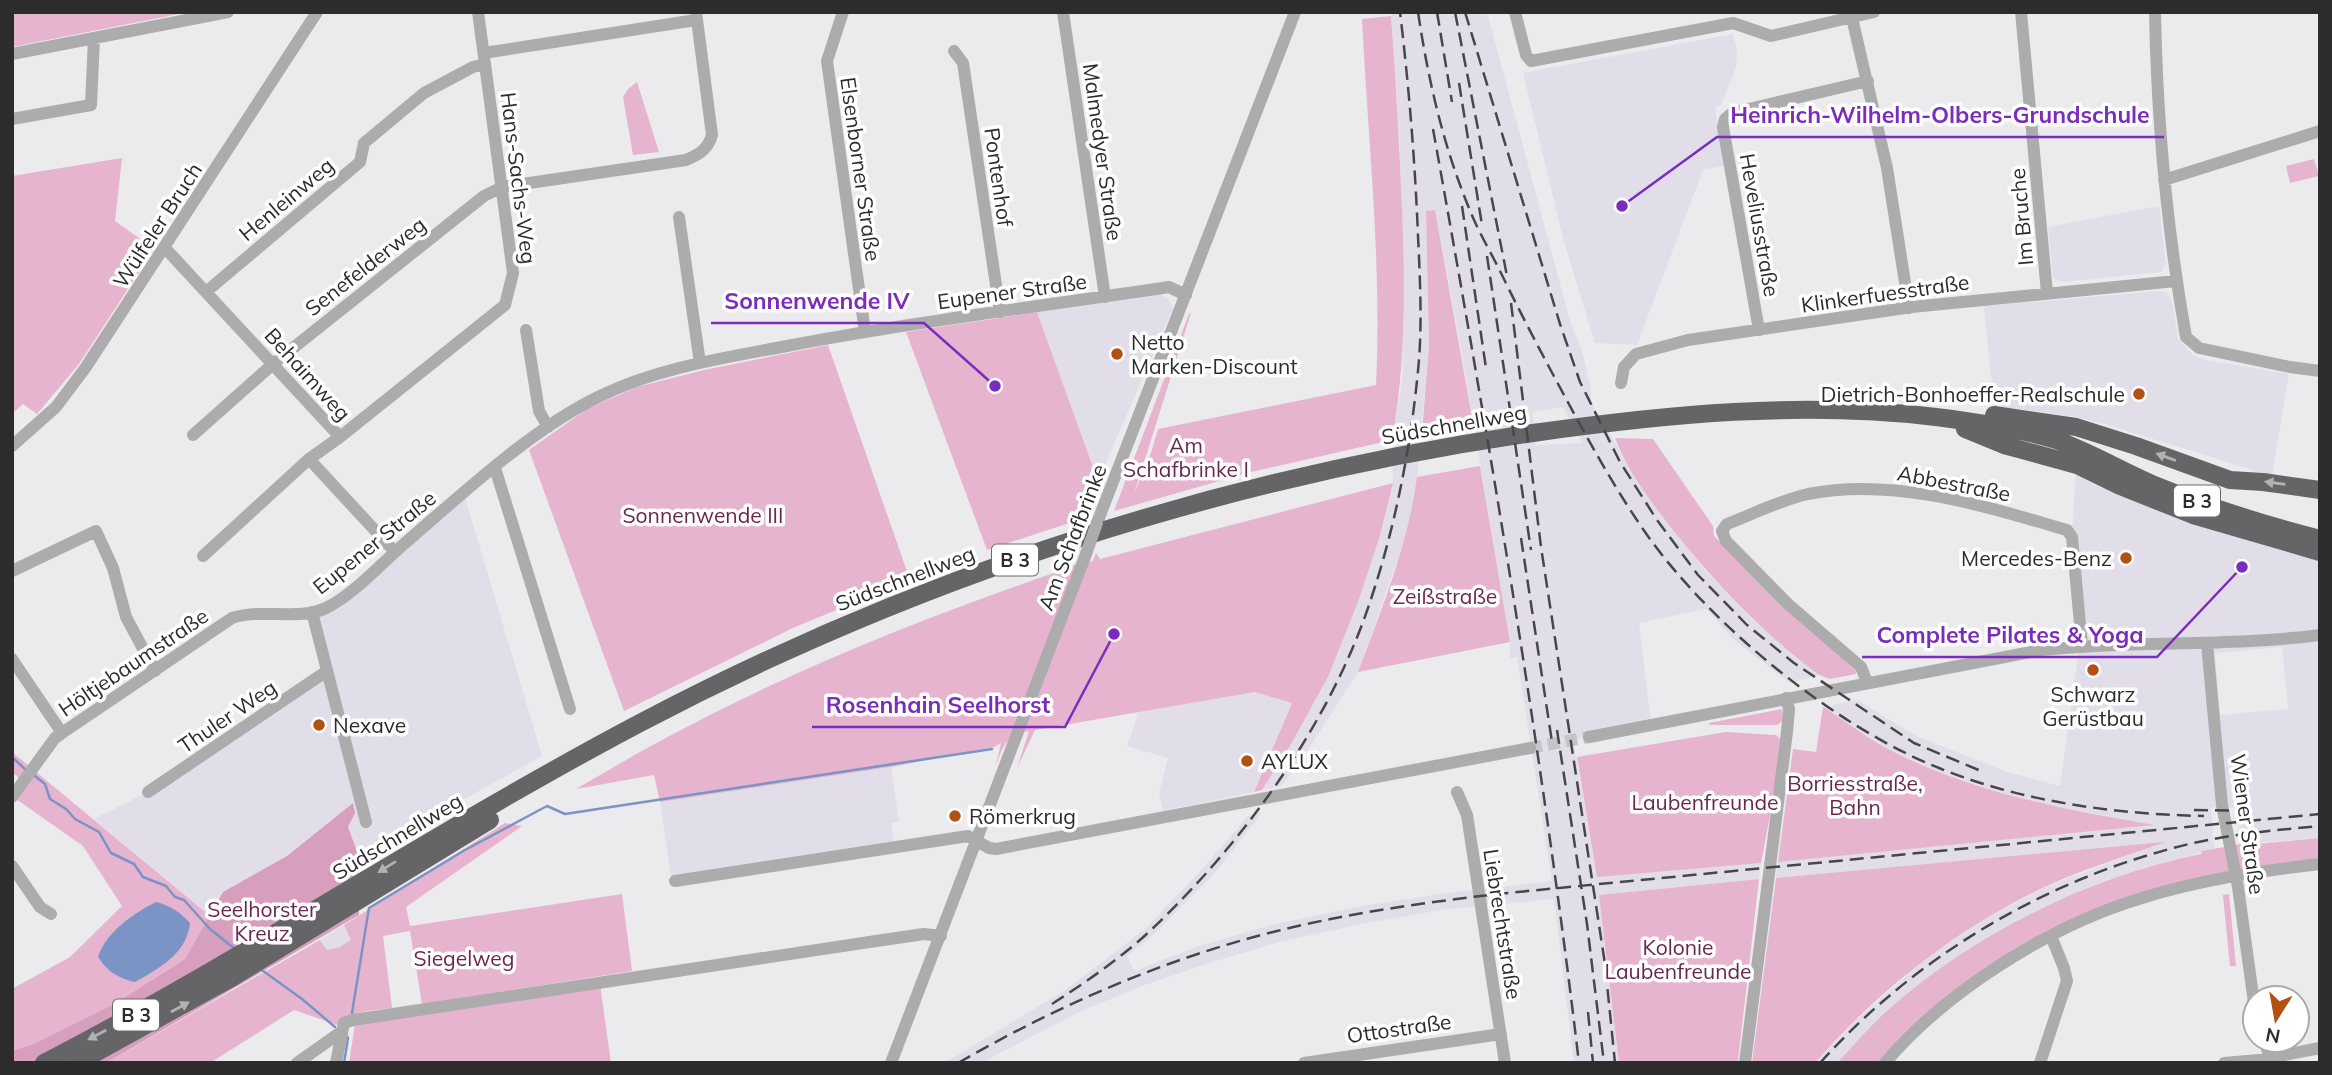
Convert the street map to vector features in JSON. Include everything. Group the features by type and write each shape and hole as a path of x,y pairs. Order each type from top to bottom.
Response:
{"highway":[{"name":"Südschnellweg","path":"336,907 414,850 578,756 755,666 840,627 1069,541 1276,482 1480,441 1609,422 1698,413 1809,408 1882,410 1994,425 2044,437 2080,453"},
{"path":"1882,410 1962,412 2067,426 2106,436 2230,480 2320,490"},
{"name":"Südschnellweg","path":"77,1063 336,907 652,727 759,674 964,588 1134,531 1345,476 1482,450 1610,431 1698,422 1809,418 1891,422 1986,431 2080,453"},
{"path":"1965,429 2004,445 2077,465 2120,486 2193,515 2320,552"},
{"name":"B 3","path":"2080,453 2175,499 2320,544"},
{"name":"B 3","path":"2261,525 2320,539"},
{"name":"Südschnellweg","path":"44,1062 227,972"}],"street":[{"path":"12,54 228,12"},
{"name":"Wülfeler Bruch","path":"12,446 56,407 86,367 317,12"},
{"name":"Hans-Sachs-Weg","path":"340,437 505,305 513,273 478,12"},
{"name":"Elsenborner Straße","path":"843,12 827,61 865,332"},
{"name":"Malmedyer Straße","path":"1063,12 1105,297"},
{"name":"Am Schafbrinke","path":"891,1063 1295,12"},
{"path":"1515,12 1529,59 1535,60 1750,20 1771,36 1874,12"},
{"name":"Im Bruche","path":"2021,12 2047,293"},
{"path":"2155,12 2164,180 2176,281 2186,337 2199,348 2290,367 2320,370"},
{"path":"502,187 686,160 700,154 709,144 712,135 696,16"},
{"name":"Henleinweg","path":"207,290 360,162 364,143 424,93 485,58 696,16"},
{"path":"1852,18 1887,168 1909,308"},
{"path":"12,119 91,105 94,38"},
{"name":"Pontenhof","path":"954,51 963,64 1000,312"},
{"name":"Heveliusstraße","path":"1759,330 1723,127 1725,119 1732,113 1868,81"},
{"path":"2164,180 2320,131"},
{"name":"Senefelderweg","path":"193,435 273,364 484,196 502,187"},
{"path":"679,217 700,363"},
{"name":"Behaimweg","path":"165,248 207,290 340,437 309,459"},
{"name":"Klinkerfuesstraße","path":"1621,383 1624,367 1636,354 1688,340 1909,308 2176,281"},
{"name":"Eupener Straße","path":"366,821 312,612 325,609 337,601 548,427 597,398 631,382 700,363 865,332 1169,288 1186,295"},
{"path":"527,330 539,411 548,427"},
{"path":"203,556 309,459 396,552"},
{"path":"495,468 570,709"},
{"name":"Abbestraße","path":"1867,682 1861,667 1788,604 1726,541 1722,531 1727,524 1804,495 1858,488 1889,489 1937,497 2006,512 2067,530 2072,537 2082,646"},
{"path":"12,571 96,530 113,568 126,617 155,671"},
{"name":"Höltjebaumstraße","path":"13,662 62,733 232,618 245,614 312,612"},
{"path":"1589,737 2041,650 2082,646 2207,644 2320,635"},
{"name":"Wiener Straße","path":"2207,644 2222,805 2251,984"},
{"name":"Thuler Weg","path":"148,792 327,671"},
{"path":"1745,1063 1787,732 1786,698"},
{"path":"12,797 55,738 62,733"},
{"path":"674,881 968,836 996,849 1530,748"},
{"name":"Liebrechtstraße","path":"1457,792 1467,815 1505,1063"},
{"path":"1885,1063 1903,1041 1965,989 2051,936 2106,910 2140,898 2235,876 2320,864"},
{"path":"12,866 40,907 51,914"},
{"path":"297,1063 342,1028 413,1011 876,940 924,934 941,936"},
{"path":"2040,1063 2067,981 2051,936"},
{"path":"336,1063 342,1028"},
{"name":"Ottostraße","path":"1304,1063 1501,1034"},
{"path":"2224,1063 2271,1060 2320,1048"}],"shaded area":[{"path":"1391,12 1487,12 1569,317 1583,355 1591,389 1591,403 1645,492 1704,569 1754,621 1819,675 1790,683 1734,640 1706,609 1639,623 1651,724 1573,740 1597,876 1761,863 1759,879 1599,895 1619,1063 1574,1063 1554,899 1448,909 1365,923 1279,942 1142,986 1079,1012 981,1063 945,1063 1067,989 1146,928 1248,816 1262,813 1214,874 1153,935 1127,956 1134,971 1199,946 1275,924 1362,906 1552,881 1517,657 1510,658 1510,642 1460,343 1435,210 1426,212 1429,345 1417,477 1404,542 1358,672 1282,786 1262,790 1328,677 1358,602 1393,483 1392,440 1402,383 1404,294 1400,150","holes":["1563,407 1582,443 1536,445 1532,412"]},
{"path":"1733,34 1737,51 1736,67 1721,105 1715,107 1724,166 1703,170 1637,345 1595,343 1564,242 1523,73"},
{"path":"2159,206 2166,263 2161,272 2061,282 2053,277 2048,227"},
{"name":"Dietrich-Bonhoeffer-Realschule","path":"2160,291 2168,293 2172,301 2178,338 2193,355 2206,360 2289,374 2272,476 2105,424 2071,416 1994,406 1984,306"},
{"path":"1161,294 1169,299 1173,308 1098,481 1037,312"},
{"path":"2076,468 2320,549 2320,838 2242,844 2236,808 2211,807 2214,849 2099,883 2015,923 1943,967 1889,1009 1837,1063 1815,1063 1853,1023 1930,955 1997,912 2050,885 2162,843 1776,878 1778,862 2151,825 2029,801 1938,772 1894,752 1823,707 1857,700 1916,736 2007,772 2060,786 2078,656 2082,645 2072,537","holes":["2282,647 2288,709 2220,715 2215,653"]},
{"path":"464,494 542,756 359,857 348,827 355,813 353,803 287,856 223,892 210,916 94,819 148,792 327,671 312,612 325,609"},
{"path":"1255,692 1292,702 1254,792 1163,811 1159,793 1168,758 1127,746 1139,712"},
{"path":"891,767 899,822 891,823 894,841 671,876 660,802"},
{"path":"344,925 352,940 327,950 320,940"}],"green space":[{"path":"12,12 189,12 12,47"},
{"name":"Am Schafbrinke I","path":"1391,16 1404,295 1400,382 1392,440 1251,472 1114,511 1191,313 1134,494 1158,429 1376,385 1376,247 1362,19"},
{"path":"637,82 659,152 633,155 623,97"},
{"path":"122,158 115,221 154,249 79,364 37,414 23,404 12,414 12,176"},
{"path":"2314,159 2319,176 2290,183 2286,166"},
{"path":"1435,210 1473,423 1422,433 1429,345 1426,211"},
{"path":"1037,312 1098,481 1091,516 987,550 906,332"},
{"name":"Sonnenwende III","path":"828,345 910,580 795,627 624,711 529,450 587,409 637,387 704,370"},
{"path":"1615,438 1653,439 1713,526 1714,536 1856,671 1856,674 1830,679 1819,675 1741,607 1706,570 1656,509 1633,475"},
{"name":"Zeißstraße","path":"1480,466 1510,642 1358,672 1401,552 1417,477"},
{"path":"1393,483 1380,535 1358,602 1328,677 1262,790 1254,792 1292,703 1255,692 1035,730 1017,768 1029,731 1016,735 1007,742 996,765 1001,743 994,747 891,767 660,802 654,775 576,789 708,716 804,670 903,628 1054,573 1055,569 1093,561 1096,553 1100,559"},
{"name":"Borriesstraße, Bahn","path":"1823,707 1886,748 1958,779 2055,806 2154,825 1778,862 1793,749 1816,752"},
{"path":"1782,709 1783,721 1777,725 1709,725 1709,723"},
{"name":"Laubenfreunde","path":"1726,732 1776,735 1784,742 1761,863 1597,877 1577,757"},
{"path":"12,752 210,916 185,959 114,1004 33,1044 12,1051 12,989 70,957 122,906 83,846 16,799 26,784 12,772"},
{"name":"Seelhorster Kreuz","path":"353,803 355,813 348,827 359,857 359,915 106,1063 12,1063 12,1051 33,1044 114,1004 185,959 223,892 287,856"},
{"path":"505,823 522,826 406,907 410,926 622,894 632,971 422,1004 410,931 383,936 392,1008 355,1014 337,1025 294,1010 210,1063 106,1063 320,940 327,950 340,947 351,940 344,925"},
{"path":"2320,838 2320,865 2140,898 2000,965 1885,1063 1837,1063 1882,1015 1922,982 1995,933 2035,912 2118,877 2201,854 2202,851 2252,842 2257,844"},
{"path":"2165,842 2049,885 1984,920 1894,985 1815,1063 1752,1063 1776,878"},
{"name":"Kolonie Laubenfreunde","path":"1759,879 1738,1061 1619,1063 1599,895"},
{"path":"2229,894 2236,966 2230,966 2223,895"},
{"name":"Siegelweg","path":"600,984 611,1063 349,1063 355,1024"}],"water":[{"path":"156,902 175,910 190,923 184,943 163,965 135,982 118,976 98,957 102,948 122,924"}],"waterway":[{"path":"352,1013 369,908 465,850 547,806 565,814 992,749"},
{"path":"12,757 26,770"},
{"path":"35,776 45,784 50,799 66,809 75,819 99,832 111,853 134,864 143,877 166,886 235,949"},
{"path":"259,968 335,1027"},
{"path":"344,1063 348,1038 346,1036"}],"tunnel":[{"path":"1530,748 1589,737"}],"railway":[{"path":"1052,1004 1103,969 1151,930 1220,858 1252,818 1282,776 1334,688 1355,643 1372,596 1402,480 1420,345 1415,180 1400,12"},
{"path":"1418,12 1444,136 1476,224 1607,472 1645,532 1703,602 1777,669 1817,700 1899,750 1939,768 2003,790 2069,804 2204,816"},
{"path":"1437,12 1452,102"},
{"path":"1455,12 1507,276"},
{"path":"1465,12 1580,382 1620,462 1657,520 1698,575 1747,625 1794,663 1914,743 1981,771"},
{"path":"1459,83 1482,225"},
{"path":"1433,129 1513,595 1579,1063"},
{"path":"1462,206 1486,368"},
{"path":"1487,256 1531,550"},
{"path":"1511,303 1541,547 1605,964 1615,1063"},
{"path":"1521,538 1552,742"},
{"path":"1557,730 1587,924 1604,1063"},
{"path":"2194,810 2257,811"},
{"path":"958,1063 1074,1003 1153,970 1235,942 1359,914 1497,894 2320,814"},
{"path":"1820,1063 1858,1024 1942,955 2036,900 2085,877 2189,844 2238,835 2320,826"},
{"path":"1588,1012 1593,1063"}],"place":[{"name":"Heinrich-Wilhelm-Olbers-Grundschule","path":"1622,206"},
{"name":"Netto Marken-Discount","path":"1117,354"},
{"name":"Sonnenwende IV","path":"995,386"},
{"name":"Dietrich-Bonhoeffer-Realschule","path":"2139,394"},
{"name":"Mercedes-Benz","path":"2126,558"},
{"name":"Complete Pilates & Yoga","path":"2242,567"},
{"name":"Rosenhain Seelhorst","path":"1114,634"},
{"name":"Schwarz Gerüstbau","path":"2093,670"},
{"name":"Nexave","path":"319,725"},
{"name":"AYLUX","path":"1247,761"},
{"name":"Römerkrug","path":"955,816"}]}
